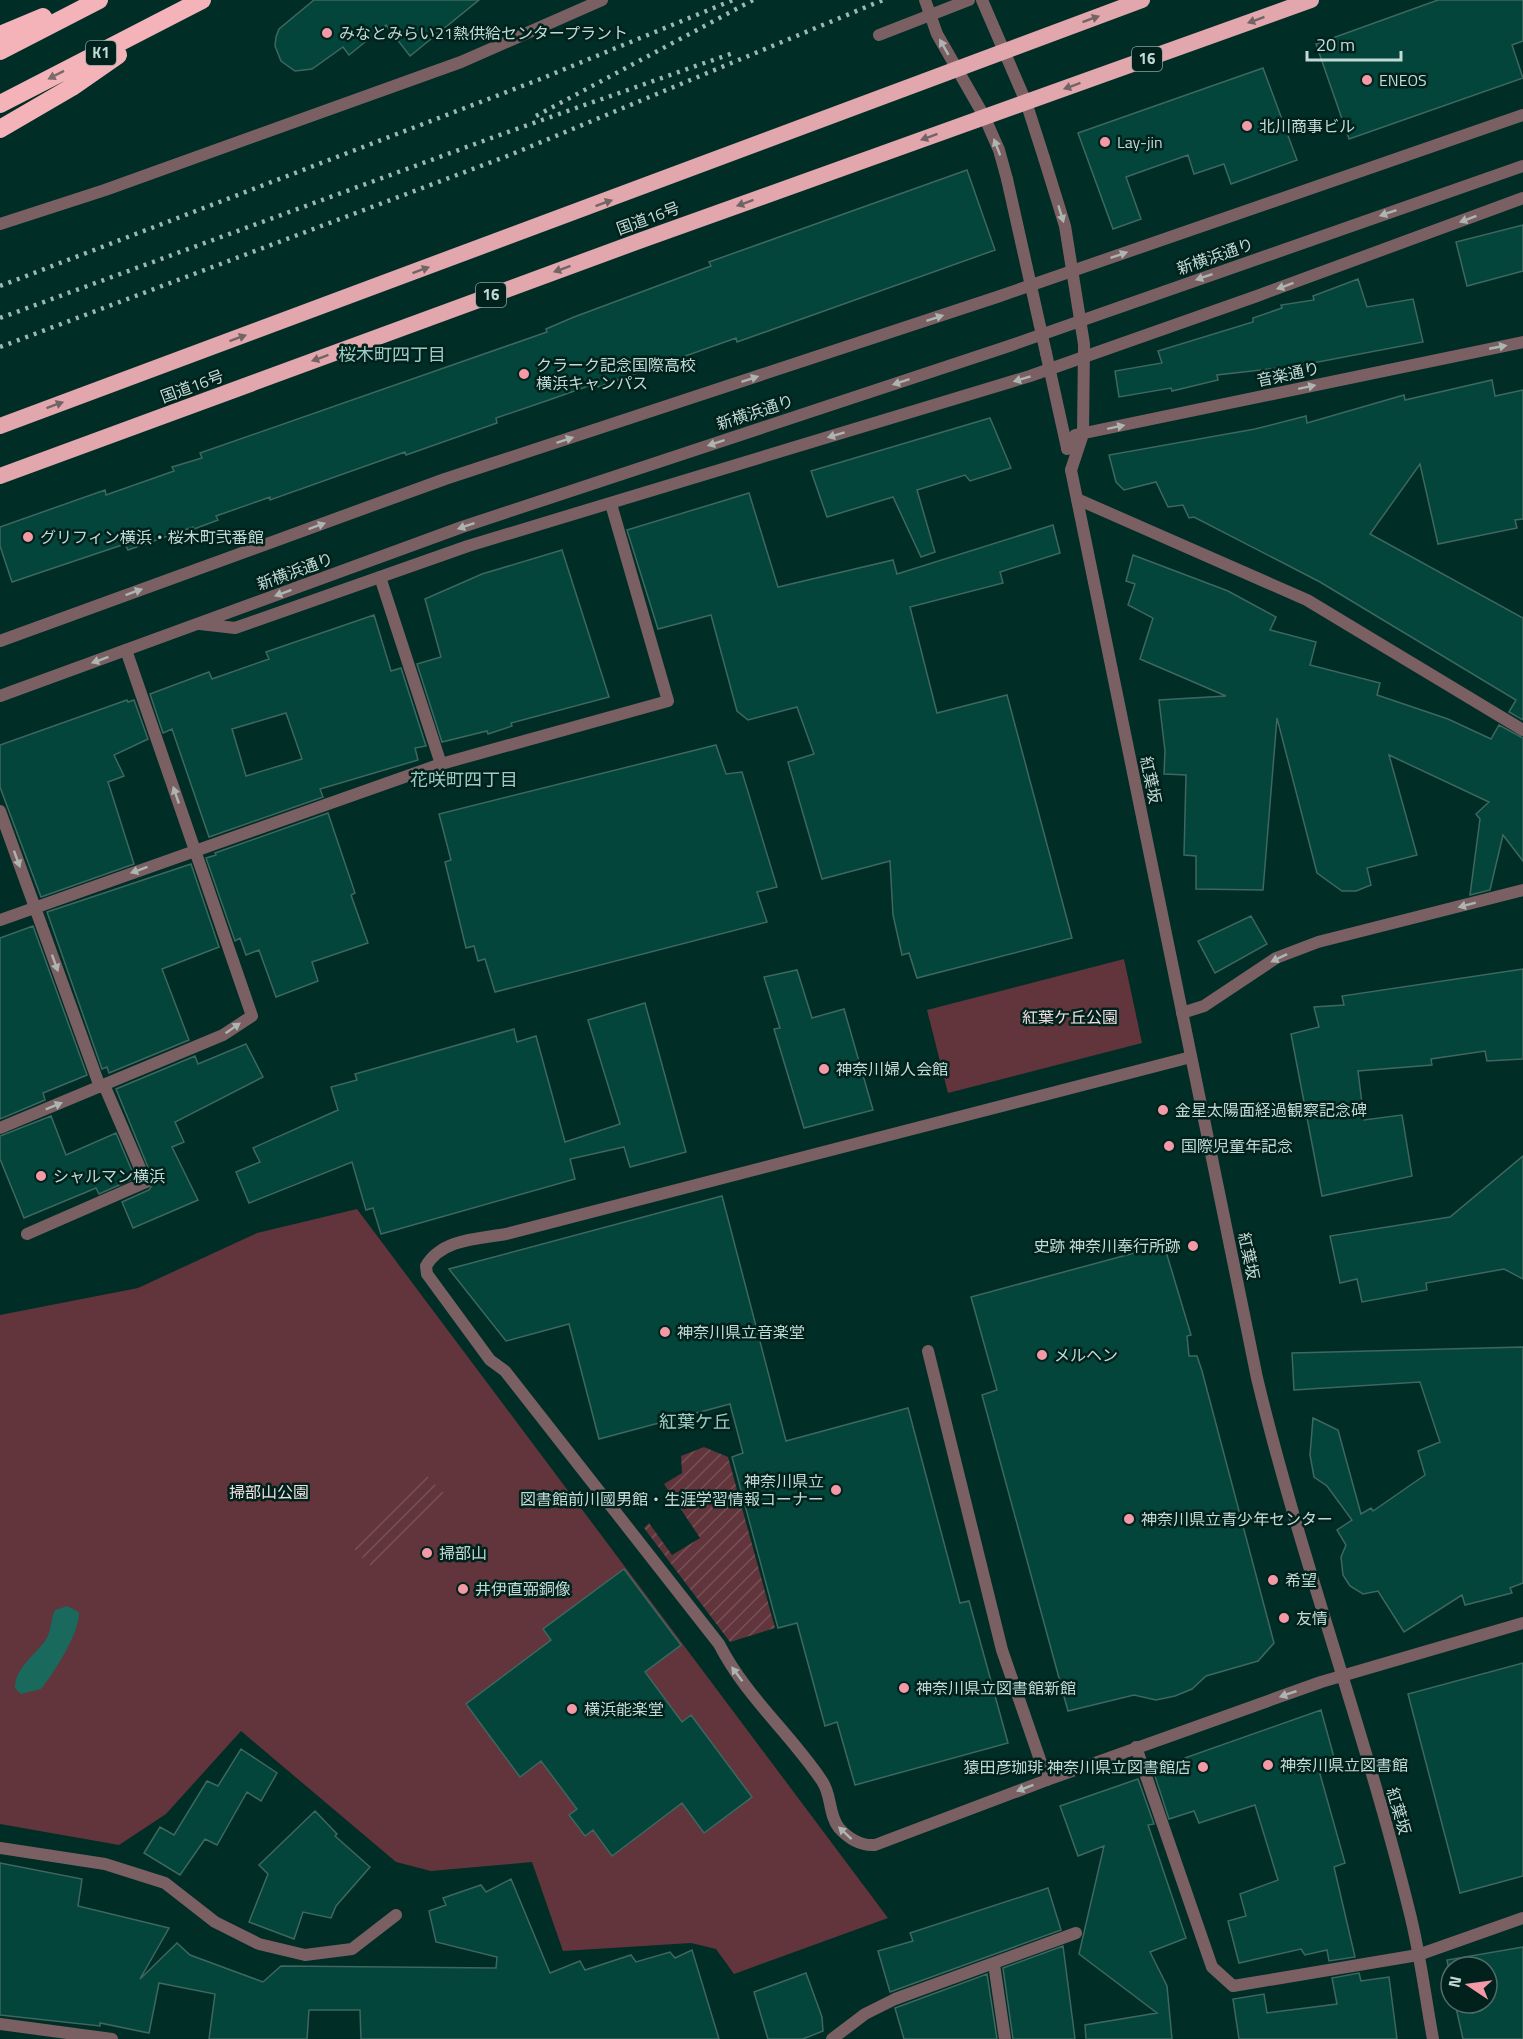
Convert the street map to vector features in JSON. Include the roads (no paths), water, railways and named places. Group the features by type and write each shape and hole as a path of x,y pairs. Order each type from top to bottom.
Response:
{"highway":[{"path":"0,35 82,0"},
{"path":"0,51 99,0"},
{"name":"K1","path":"0,104 202,0"},
{"name":"国道16号","path":"0,426 622,196 1142,0"},
{"name":"国道16号","path":"0,476 984,116 1311,0"},
{"path":"0,129 72,87 169,19"}],"street":[{"path":"0,224 105,190 460,62 602,0"},
{"name":"紅葉坂","path":"925,0 937,34 984,116 999,150 1007,179 1067,449 1191,1057 1278,1466 1343,1674 1410,1911 1433,2039"},
{"path":"881,39 969,0"},
{"path":"982,0 1026,102 1065,226 1085,357 1083,434 1071,470"},
{"name":"新横浜通り","path":"0,641 446,479 1008,294 1523,115"},
{"name":"新横浜通り","path":"0,696 462,527 1006,347 1523,166"},
{"path":"197,624 235,628 468,546 1050,369 1523,198"},
{"name":"音楽通り","path":"1083,434 1523,342"},
{"path":"1067,449 1075,435 1083,434"},
{"path":"1077,499 1307,600 1523,730"},
{"path":"0,920 441,764 668,701 611,504"},
{"path":"380,577 441,764"},
{"path":"0,1128 223,1035 252,1016 126,650"},
{"path":"0,811 34,908 102,1086 146,1182 27,1234"},
{"path":"1182,1013 1204,1006 1276,958 1318,942 1523,890"},
{"path":"1191,1057 506,1234 456,1243 433,1253 426,1266 427,1274 483,1350 513,1380 719,1644 729,1663 777,1727 790,1738 821,1778 827,1788 831,1812 838,1827 864,1846 875,1845 1047,1780 1343,1674 1523,1623"},
{"path":"928,1351 1002,1650 1047,1780"},
{"path":"1136,1748 1212,1967 1233,1986 1418,1955 1523,1918"},
{"path":"0,1848 105,1864 165,1883 215,1922 259,1944 305,1955 352,1949 396,1915"},
{"path":"832,2039 865,2014 895,2000 1076,1933"},
{"path":"994,1964 1005,2039"},
{"path":"0,2024 112,2039"}],"railway":[{"path":"0,286 538,80 733,0"},
{"path":"536,116 753,0"},
{"path":"0,347 510,155 883,0"},
{"path":"0,318 505,133 733,53"}],"place":[{"name":"みなとみらい21熱供給センタープラント","path":"327,33"},
{"name":"ENEOS","path":"1367,80"},
{"name":"北川商事ビル","path":"1247,126"},
{"name":"Lay-jin","path":"1105,142"},
{"name":"クラーク記念国際高校 横浜キャンパス","path":"524,374"},
{"name":"グリフィン横浜・桜木町弐番館","path":"28,537"},
{"name":"神奈川婦人会館","path":"824,1069"},
{"name":"金星太陽面経過観察記念碑","path":"1163,1110"},
{"name":"国際児童年記念","path":"1169,1146"},
{"name":"シャルマン横浜","path":"41,1176"},
{"name":"史跡 神奈川奉行所跡","path":"1193,1246"},
{"name":"神奈川県立音楽堂","path":"665,1332"},
{"name":"メルヘン","path":"1042,1355"},
{"name":"神奈川県立 図書館前川國男館・生涯学習情報コーナー","path":"836,1490"},
{"name":"神奈川県立青少年センター","path":"1129,1519"},
{"name":"掃部山","path":"427,1553"},
{"name":"希望","path":"1273,1580"},
{"name":"井伊直弼銅像","path":"463,1589"},
{"name":"友情","path":"1284,1618"},
{"name":"神奈川県立図書館新館","path":"904,1688"},
{"name":"横浜能楽堂","path":"572,1709"},
{"name":"神奈川県立図書館","path":"1268,1765"},
{"name":"猿田彦珈琲 神奈川県立図書館店","path":"1203,1767"}],"district":[{"name":"桜木町四丁目","path":"392,355"},
{"name":"花咲町四丁目","path":"464,780"},
{"name":"紅葉ケ丘","path":"695,1422"}],"park label":[{"name":"紅葉ケ丘公園","path":"1070,1017"},
{"name":"掃部山公園","path":"269,1492"}]}
